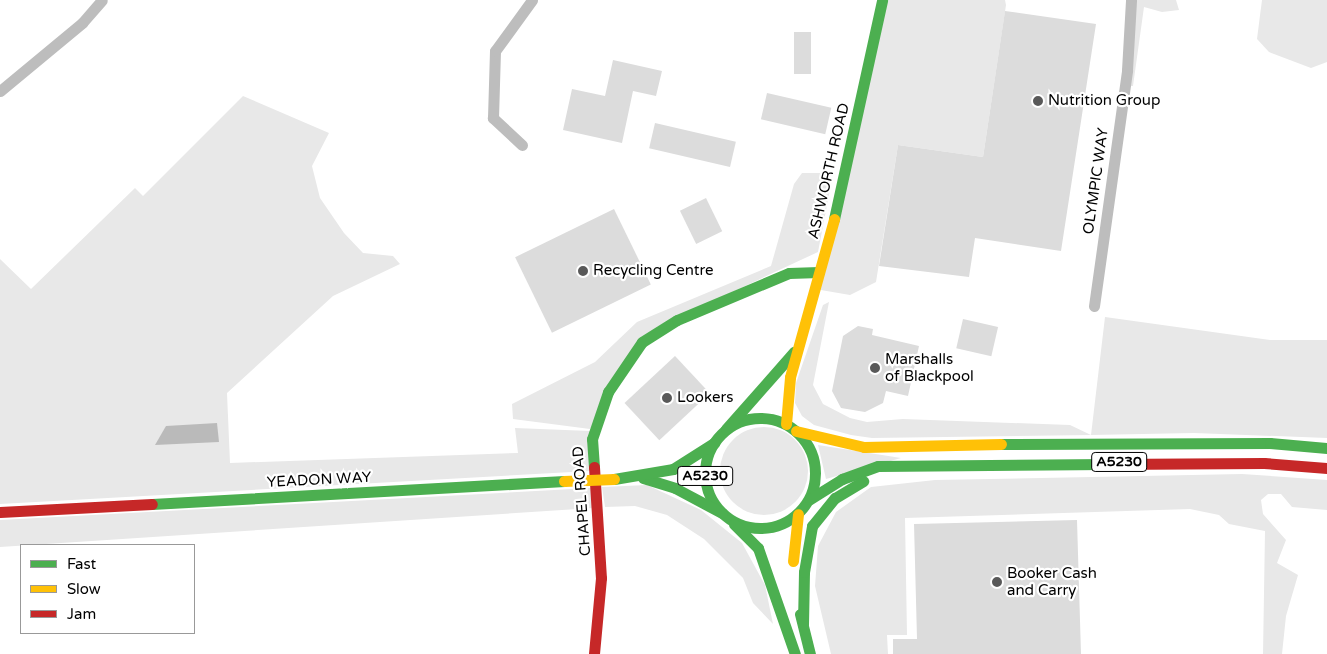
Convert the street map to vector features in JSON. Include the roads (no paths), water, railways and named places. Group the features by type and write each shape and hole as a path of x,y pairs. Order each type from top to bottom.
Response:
{"main road":[{"name":"ASHWORTH ROAD","path":"786,424 790,377 819,272 882,0"},
{"name":"CHAPEL ROAD","path":"594,654 601,578 592,440 608,392 622,367 642,342 677,320 789,273 819,272"},
{"name":"ASHWORTH ROAD","path":"726,430 798,348"},
{"name":"A5230","path":"726,517 747,527 765,529 798,514 810,499 816,481 815,463 808,445 796,431 786,424 754,418 726,430 714,443 706,460 705,480 710,498 726,517 758,548 788,626 795,654"},
{"name":"A5230","path":"796,431 864,447 1137,442 1270,443 1327,448"},
{"name":"YEADON WAY","path":"0,512 639,478 686,464 714,443"},
{"name":"A5230","path":"810,499 866,469 1137,462 1264,463 1327,468"},
{"name":"A5230","path":"803,624 806,546 820,514 855,485 912,467"},
{"name":"YEADON WAY","path":"639,478 675,488 726,517"},
{"name":"A5230","path":"798,514 793,560 803,624 810,654"}],"street":[{"path":"0,90 82,23 102,0"},
{"path":"522,145 493,118 495,51 532,0"},
{"name":"OLYMPIC WAY","path":"1094,306 1126,70 1131,0"}],"place":[{"name":"Nutrition Group","path":"1038,101"},
{"name":"Recycling Centre","path":"583,271"},
{"name":"Marshalls of Blackpool","path":"875,368"},
{"name":"Lookers","path":"667,398"},
{"name":"Booker Cash and Carry","path":"997,582"}]}
